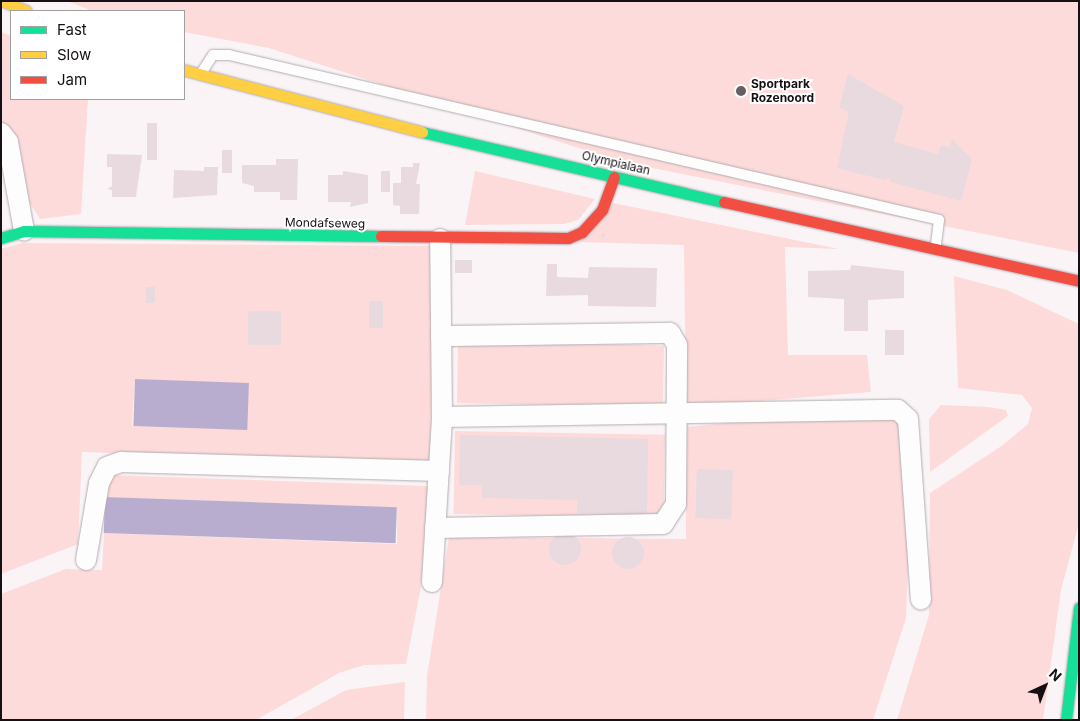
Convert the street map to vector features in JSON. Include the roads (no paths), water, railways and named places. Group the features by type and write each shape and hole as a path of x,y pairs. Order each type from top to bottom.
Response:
{"main road":[{"path":"2,1 24,10"},
{"name":"Olympialaan","path":"185,70 200,76 614,177 936,246 1079,281"},
{"name":"Mondafseweg","path":"1,238 24,230 440,239 568,238 582,232 602,210 614,177"},
{"name":"Olympialaan","path":"1045,274 1079,296"},
{"path":"1066,720 1079,608"}],"street":[{"path":"1,133 8,142 24,230"},
{"path":"432,582 442,417 440,239"},
{"path":"435,528 663,524 676,504 677,345 670,333 441,336"},
{"path":"442,417 676,415 898,410 908,419 921,600"},
{"path":"86,560 99,483 107,467 122,462 439,471"}],"lane":[{"path":"200,76 213,55 238,58 939,220 936,246"}],"place":[{"name":"Sportpark Rozenoord","path":"741,91"}]}
